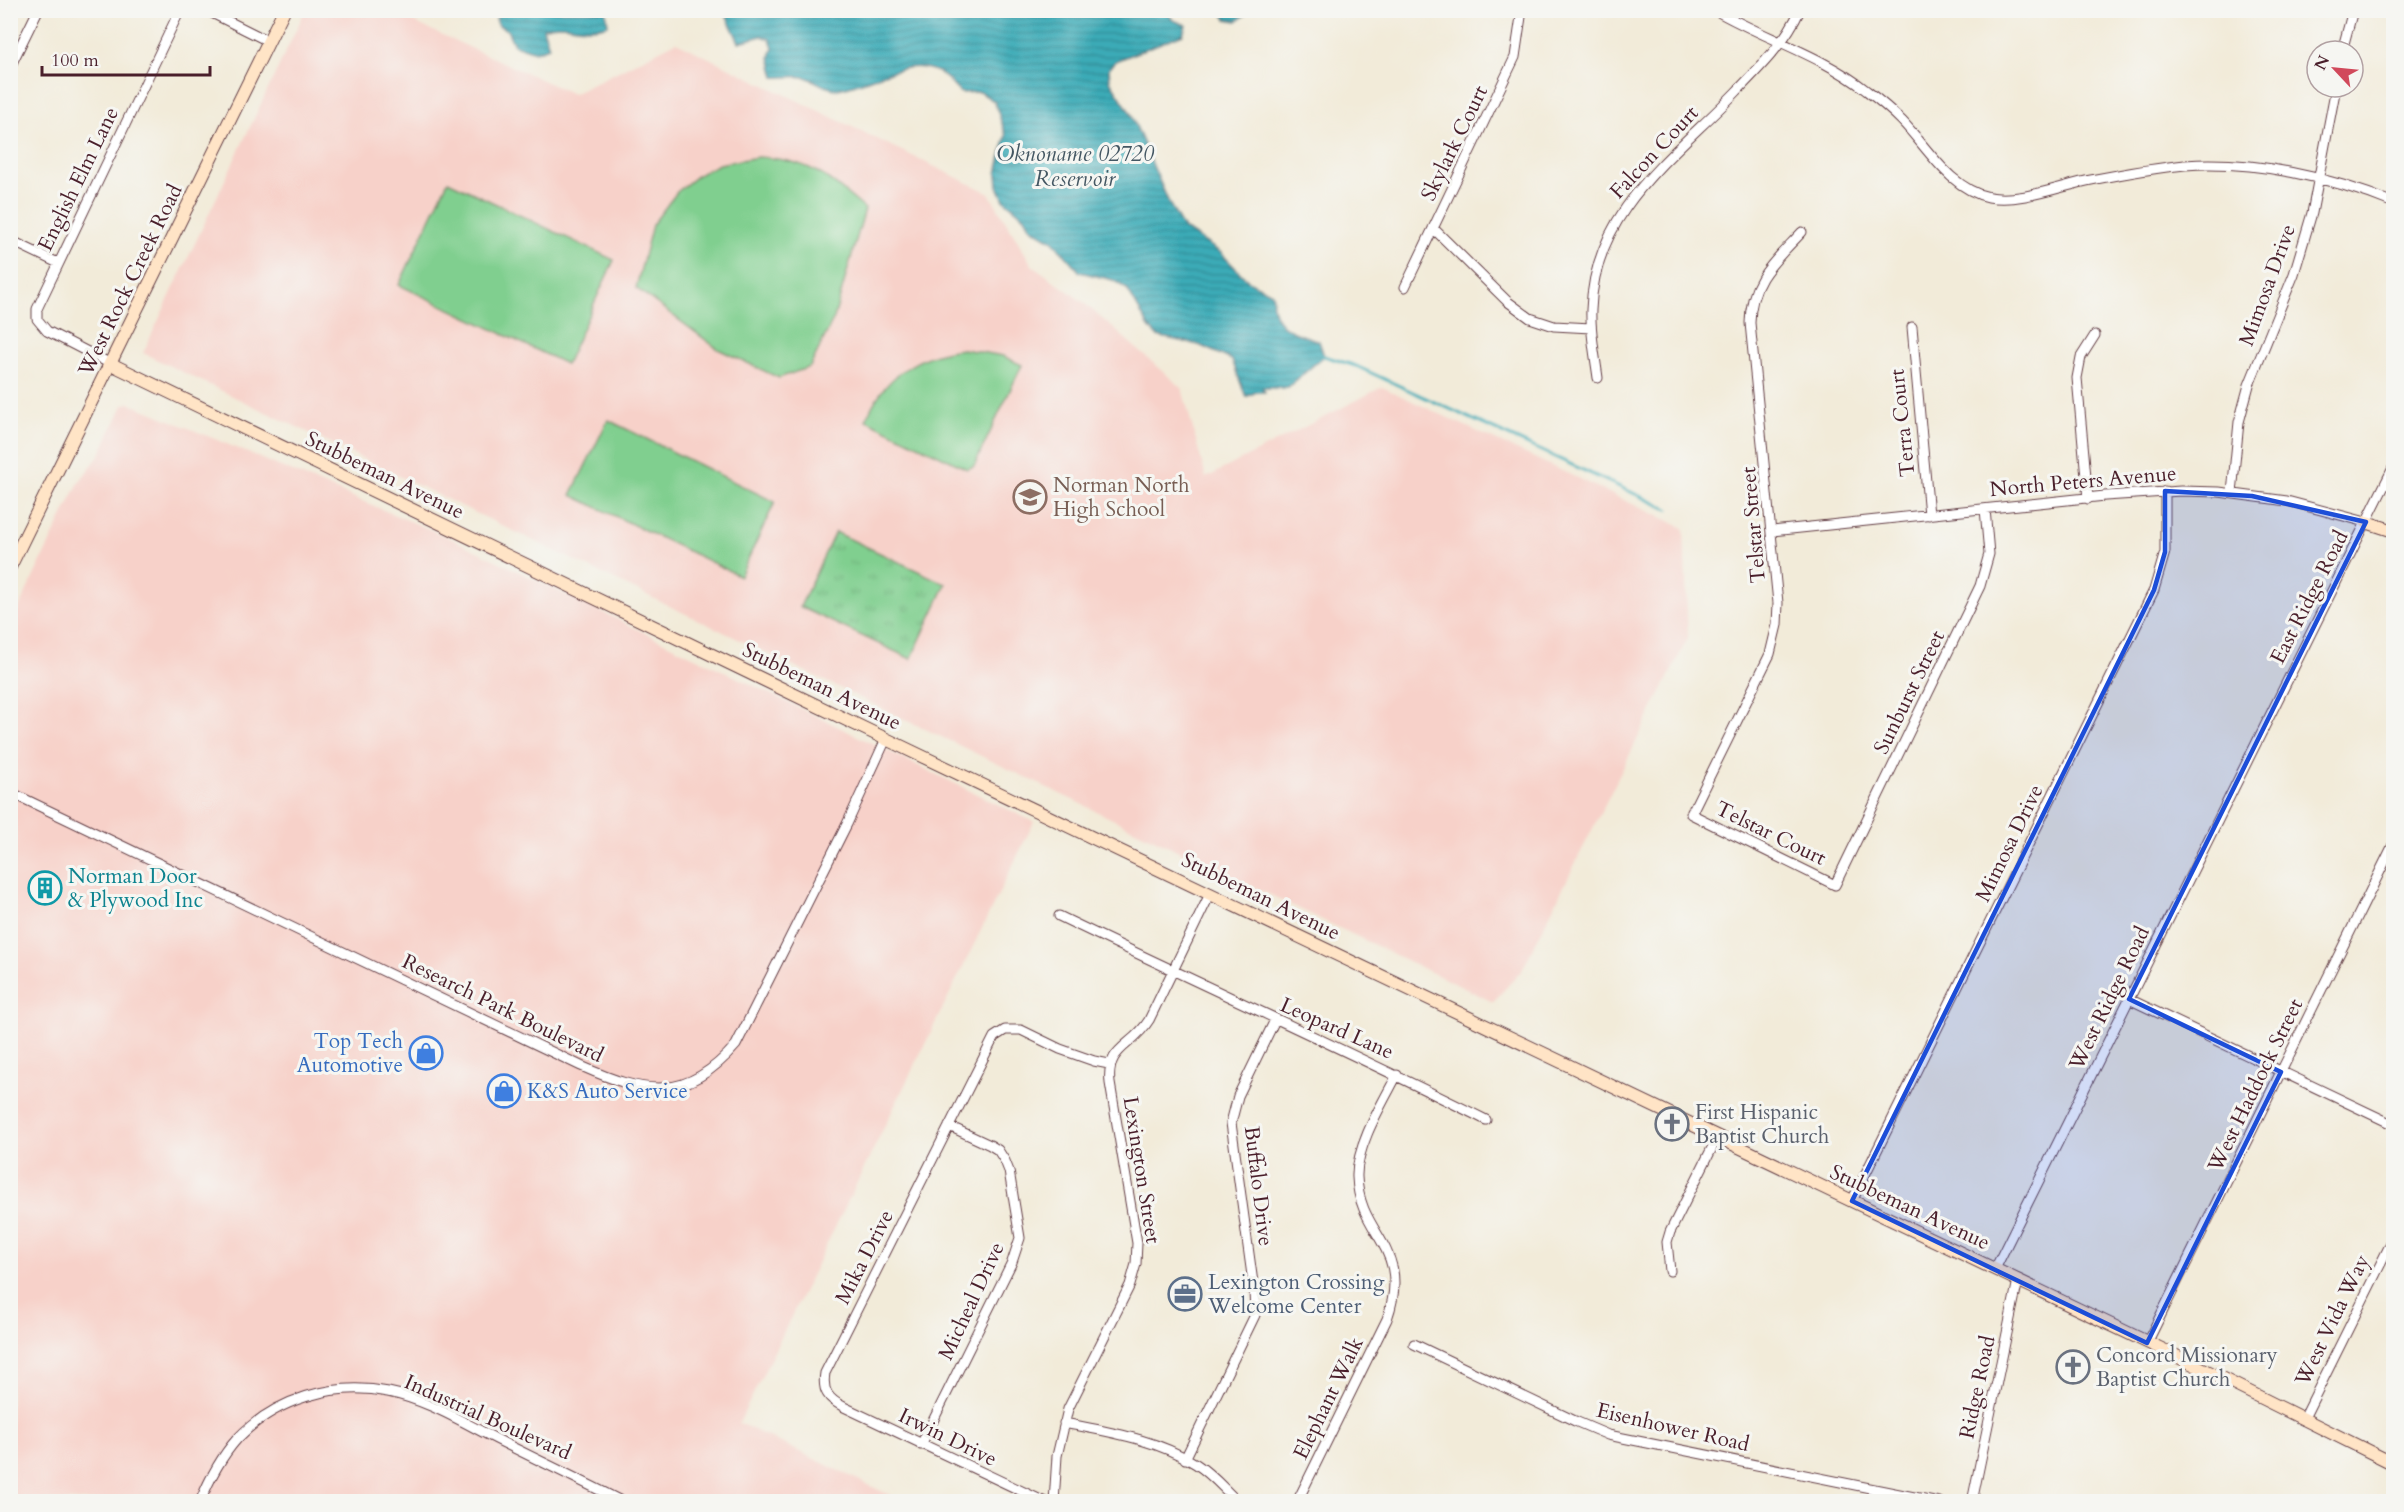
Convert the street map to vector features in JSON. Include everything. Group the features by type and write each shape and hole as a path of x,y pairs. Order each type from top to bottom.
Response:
{"street":[{"path":"10,67 38,10"},
{"name":"English Elm Lane","path":"111,364 47,331 37,319 39,302 180,10"},
{"path":"206,10 268,41"},
{"name":"West Rock Creek Road","path":"10,567 284,10"},
{"name":"Skylark Court","path":"1405,287 1515,57 1522,10"},
{"path":"1715,10 1825,64 1868,91 1900,119 1960,184 1989,197 2012,197 2092,180 2187,165 2238,166 2318,179 2356,189 2394,203"},
{"name":"Falcon Court","path":"1598,378 1591,328 1592,289 1600,254 1623,209 1643,184 1748,80 1781,43 1789,33 1800,10"},
{"path":"2345,39 2353,10"},
{"name":"Mimosa Drive","path":"2232,493 2239,422 2255,369 2287,296 2312,213 2334,99"},
{"path":"1433,228 1507,301 1530,318 1554,326 1591,328"},
{"name":"Telstar Street","path":"1691,814 1773,644 1777,625 1778,603 1772,531 1750,323 1750,303 1764,274 1803,232"},
{"path":"10,240 58,263"},
{"name":"Terra Court","path":"1912,327 1929,515"},
{"path":"2088,499 2076,395 2081,357 2096,335"},
{"name":"Stubbeman Avenue","path":"111,364 886,739 2018,1280 2394,1464"},
{"name":"East Ridge Road","path":"2256,743 2394,466"},
{"name":"Mimosa Drive","path":"1852,1201 2154,590 2165,552 2164,491"},
{"name":"North Peters Avenue","path":"1772,531 2164,491 2232,493 2287,501 2394,531"},
{"name":"Sunburst Street","path":"1835,885 1980,586 1989,554 1985,509"},
{"name":"Research Park Boulevard","path":"10,792 618,1083 660,1088 682,1084 707,1073 736,1045 876,765 886,739"},
{"name":"West Ridge Road","path":"1995,1269 2256,743"},
{"name":"Telstar Court","path":"1691,814 1835,885"},
{"name":"West Haddock Street","path":"2147,1343 2394,843"},
{"path":"1109,1064 1116,1053 1142,1031 1210,894"},
{"name":"Leopard Lane","path":"1059,916 1275,1020 1397,1075 1486,1120"},
{"path":"2129,999 2394,1125"},
{"name":"Buffalo Drive","path":"1185,1459 1255,1315 1254,1290 1231,1123 1238,1096 1275,1020"},
{"name":"Mika Drive","path":"836,1403 824,1390 825,1373 989,1043 999,1032 1021,1030 1083,1058 1109,1064"},
{"name":"Lexington Street","path":"1054,1502 1057,1456 1064,1423 1074,1395 1130,1285 1136,1264 1137,1243 1110,1083 1109,1064"},
{"name":"Elephant Walk","path":"1297,1502 1387,1319 1395,1296 1395,1272 1392,1262 1362,1202 1357,1175 1363,1146 1397,1075"},
{"name":"Micheal Drive","path":"921,1445 1012,1262 1020,1238 1009,1171 1003,1156 990,1145 949,1126"},
{"path":"1670,1271 1667,1242 1670,1232 1717,1138"},
{"name":"West Vida Way","path":"2303,1420 2394,1237"},
{"name":"Ridge Road","path":"1972,1502 2018,1280"},
{"name":"Eisenhower Road","path":"1414,1344 1608,1435 1939,1502"},
{"name":"Industrial Boulevard","path":"200,1502 227,1452 262,1418 309,1396 327,1391 357,1389 388,1392 428,1405 623,1502"},
{"name":"Irwin Drive","path":"836,1403 1045,1502"},
{"path":"1064,1423 1121,1434 1185,1459 1212,1477 1238,1502"}],"highlighted area":[{"path":"2165,491 2252,496 2366,522 2129,999 2281,1072 2147,1343 1852,1201 2154,590 2165,552"}],"shaded area":[{"name":"Norman North High School","path":"305,11 389,11 573,94 676,42 989,193 1032,265 1083,302 1182,388 1206,478 1382,387 1684,528 1688,638 1522,970 1493,1002 143,353"},
{"path":"129,403 450,538 1034,822 739,1423 902,1501 11,1501 10,626 79,482 99,456 123,405"}],"green space":[{"path":"758,157 805,166 828,179 865,209 834,318 810,367 779,378 718,349 636,288 652,225 677,192 698,175 719,164"},
{"path":"448,181 614,260 566,364 399,285"},
{"path":"963,349 1003,356 1022,365 974,466 967,469 866,420 882,392 904,370 931,356"},
{"path":"608,420 775,502 740,576 571,495"},
{"path":"835,532 946,584 911,659 800,607"}],"water":[{"path":"504,11 606,11 608,25 590,28 558,25 543,28 549,47 535,52 514,45 507,30 498,25 496,18"},
{"name":"Oknoname 02720 Reservoir","path":"721,11 1166,11 1173,20 1186,25 1183,34 1116,61 1109,68 1110,81 1130,112 1169,203 1183,228 1220,252 1248,281 1272,293 1273,309 1281,323 1292,331 1319,341 1324,356 1287,388 1262,388 1265,392 1256,392 1246,397 1232,360 1199,345 1157,336 1149,327 1127,289 1113,280 1080,272 1053,241 1031,228 1025,217 1004,200 998,186 997,173 1006,135 994,101 980,92 961,93 944,76 931,69 918,67 905,68 837,89 828,88 805,77 775,77 770,57 773,47 770,39 762,36 739,42 726,15"},
{"path":"1221,11 1244,11 1245,15 1237,21 1226,19"}],"waterway":[{"path":"1321,355 1356,366 1668,509"}],"place":[{"name":"Norman North High School","path":"1030,497"},
{"name":"Norman Door & Plywood Inc","path":"45,888"},
{"name":"Top Tech Automotive","path":"426,1053"},
{"name":"K&S Auto Service","path":"504,1091"},
{"name":"First Hispanic Baptist Church","path":"1672,1124"},
{"name":"Lexington Crossing Welcome Center","path":"1185,1294"},
{"name":"Concord Missionary Baptist Church","path":"2073,1367"}]}
